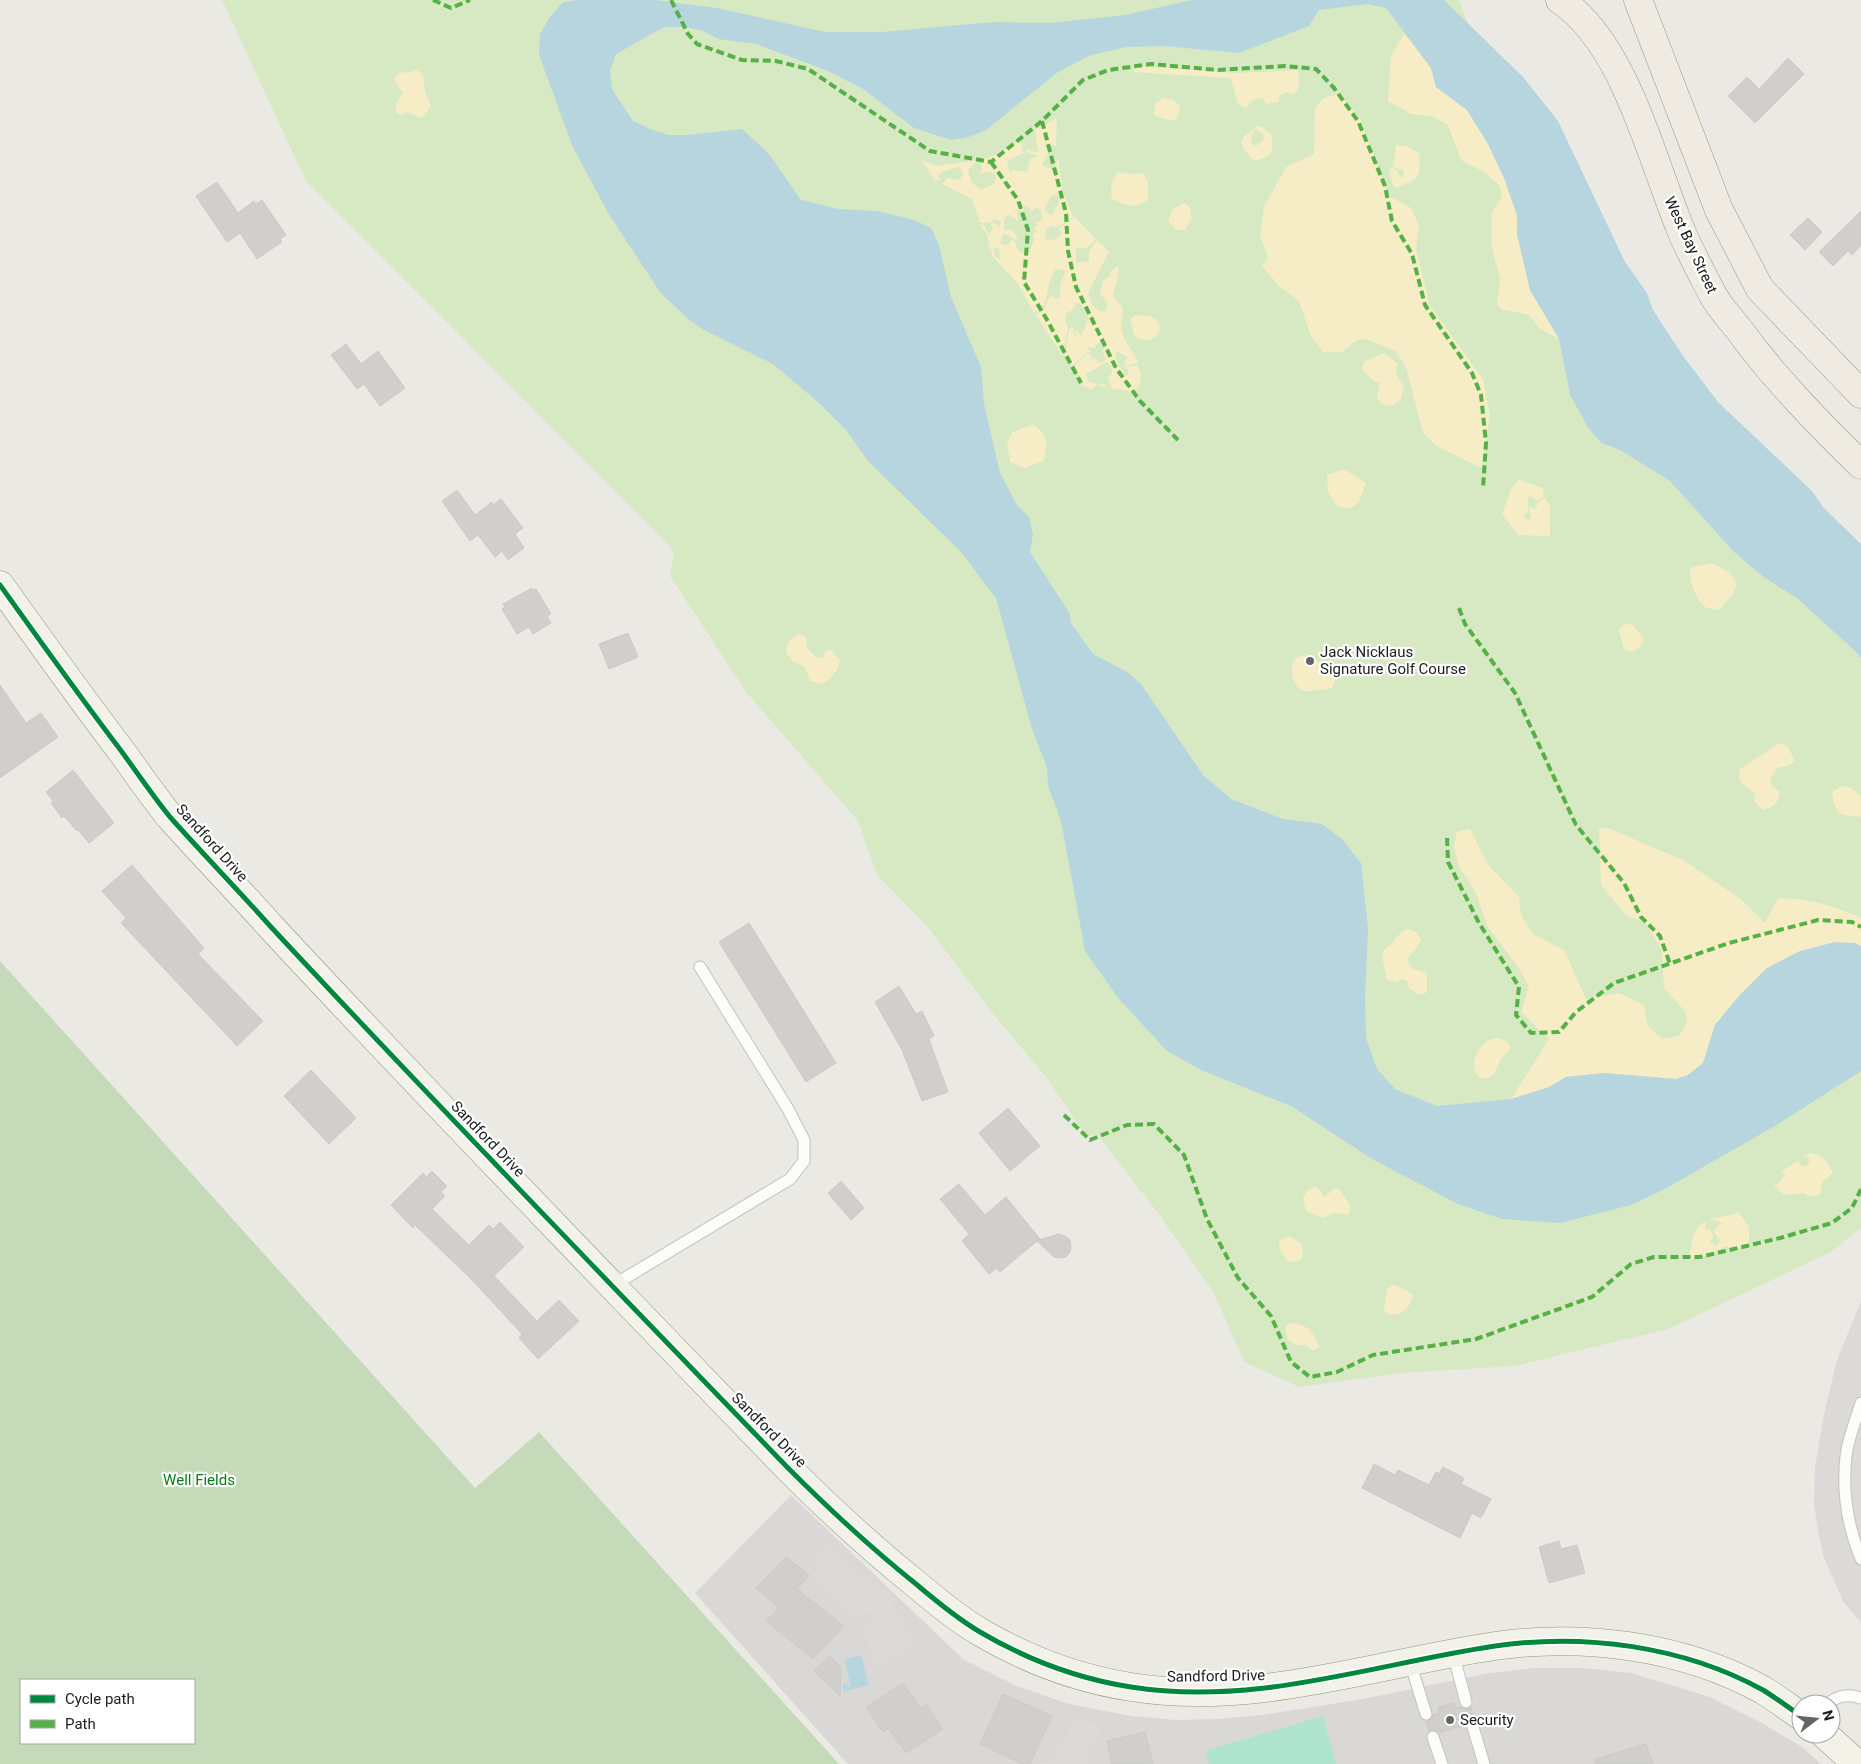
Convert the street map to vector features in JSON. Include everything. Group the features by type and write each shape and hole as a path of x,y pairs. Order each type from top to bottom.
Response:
{"main road":[{"name":"West Bay Street","path":"1560,0 1580,16 1601,42 1619,72 1681,232 1714,296 1762,361 1806,411 1861,466"},
{"path":"1638,0 1719,210 1760,289 1861,394"}],"street":[{"name":"Sandford Drive","path":"0,585 67,679 168,814 340,1002 830,1510 886,1561 979,1632 1069,1672 1134,1688 1180,1692 1247,1691 1320,1681 1500,1645 1550,1641 1605,1644 1651,1650 1697,1662 1729,1674 1765,1692 1791,1709"},
{"path":"1835,1744 1858,1764"}],"lane":[{"path":"612,1286 790,1179 804,1161 804,1140 788,1109 700,967"},
{"path":"1861,1403 1846,1454 1845,1494 1851,1534 1861,1559"},
{"path":"1452,1654 1466,1702"},
{"path":"1410,1662 1426,1714"},
{"path":"1841,1697 1861,1698"},
{"path":"1473,1727 1484,1764"},
{"path":"1433,1737 1442,1764"}],"shaded area":[{"path":"1861,1301 1861,1622 1843,1601 1824,1558 1814,1504 1815,1468 1824,1414 1837,1360"},
{"path":"791,1495 963,1659 1017,1686 1069,1704 1131,1716 1176,1720 1219,1719 1262,1715 1363,1699 1484,1674 1533,1668 1582,1668 1631,1673 1707,1696 1760,1722 1791,1740 1791,1744 1797,1744 1802,1747 1821,1764 848,1764 695,1593"},
{"path":"829,1542 890,1600 901,1617 915,1647 875,1667 863,1629 874,1616 866,1611 857,1620 818,1584 816,1564 818,1552"},
{"path":"1078,1716 1102,1729 1086,1755 1088,1764 1038,1764 1050,1760"}],"green space":[{"name":"Jack Nicklaus Signature Golf Course","path":"222,0 1459,0 1524,168 1861,613 1861,1228 1829,1253 1668,1329 1515,1366 1401,1373 1299,1387 1244,1362 1214,1293 1158,1213 1097,1134 1087,1137 1046,1077 995,1016 925,924 877,875 858,821 747,693 670,576 674,553 668,544 306,181"},
{"name":"Well Fields","path":"0,961 475,1488 539,1432 839,1764 0,1764"},
{"path":"1323,1716 1336,1764 1209,1764 1205,1751"}],"sand":[{"path":"1404,33 1431,68 1436,87 1467,110 1488,144 1504,178 1517,215 1517,234 1530,290 1559,339 1539,328 1529,315 1501,309 1497,303 1500,279 1491,244 1492,212 1502,197 1499,185 1484,172 1461,160 1448,125 1432,116 1411,114 1388,101 1391,57"},
{"path":"1135,66 1239,73 1298,70 1299,87 1294,95 1288,92 1279,96 1279,102 1266,104 1263,98 1253,100 1246,108 1238,104 1231,78 1134,72"},
{"path":"416,70 423,77 426,95 431,106 422,118 406,112 400,115 396,112 396,103 403,93 395,81 395,77 401,72 408,73"},
{"path":"1340,94 1360,119 1389,196 1411,208 1419,225 1416,249 1430,306 1483,379 1490,417 1481,468 1437,446 1423,433 1406,367 1396,351 1366,339 1357,340 1342,352 1323,352 1311,336 1299,301 1280,287 1262,266 1268,258 1260,235 1264,207 1286,167 1314,154 1315,111 1319,103 1328,97"},
{"path":"1163,98 1172,99 1180,106 1178,117 1173,121 1157,117 1154,114 1155,104"},
{"path":"1057,118 1056,146 1052,145 1042,165 1053,170 1058,157 1063,194 1058,196 1053,194 1044,210 1052,216 1064,194 1073,217 1057,227 1051,226 1046,230 1045,239 1055,240 1061,234 1059,228 1075,217 1096,239 1087,248 1076,248 1076,263 1089,261 1089,251 1097,240 1109,252 1088,293 1092,305 1099,311 1105,311 1108,303 1100,294 1103,280 1110,277 1110,272 1118,266 1118,276 1113,295 1123,309 1121,323 1123,335 1138,363 1124,366 1127,357 1119,352 1115,353 1118,364 1126,376 1128,375 1128,370 1125,367 1138,365 1141,374 1140,385 1132,392 1111,388 1108,377 1112,373 1111,366 1107,362 1086,374 1089,382 1110,386 1102,387 1097,384 1092,389 1081,385 1083,380 1072,368 1086,354 1091,355 1090,361 1094,357 1099,363 1106,360 1102,350 1108,347 1104,347 1104,341 1099,342 1094,348 1089,347 1088,349 1092,352 1085,354 1072,366 1065,357 1069,329 1074,328 1073,333 1075,337 1076,330 1080,335 1083,335 1081,331 1085,330 1085,324 1088,322 1086,321 1089,319 1081,303 1076,303 1073,310 1066,313 1065,321 1068,327 1063,356 1035,314 1044,310 1050,295 1056,299 1060,298 1060,284 1066,271 1056,269 1051,277 1044,305 1040,305 1042,308 1034,313 1018,284 992,256 991,251 993,250 995,256 1000,260 999,247 990,250 987,234 980,225 984,225 987,232 990,233 993,229 991,225 993,222 999,227 1001,223 996,219 989,223 980,223 972,199 942,184 948,178 959,180 963,175 960,167 941,172 938,176 940,181 934,179 921,160 936,166 978,160 968,170 971,182 981,190 994,184 996,177 992,172 980,173 982,169 979,160 1002,153 1011,144 1020,142 1023,148 1021,150 1025,152 1007,161 1010,174 1013,170 1027,172 1030,159 1038,156 1026,152 1028,149 1020,139 1030,150 1038,153 1035,130","holes":["1024,206 1030,208 1031,212 1036,207 1041,210 1042,220 1034,224 1040,225 1034,227 1037,233 1033,233 1034,240 1030,250 1021,253 1016,246 1016,242 1011,239 1008,245 1000,245 1003,233 1016,240 1018,238 1012,230 1004,230 1004,219 1008,214 1018,221 1017,210 1024,211"]},
{"path":"1257,126 1262,127 1272,135 1272,152 1265,158 1254,161 1242,145 1242,141 1253,130 1254,132 1251,136 1252,144 1256,146 1264,139 1263,133 1254,129"},
{"path":"1396,145 1406,146 1419,153 1420,161 1419,173 1414,180 1396,188 1393,185 1389,171 1392,167 1398,171 1399,177 1403,177 1404,172 1393,165"},
{"path":"1118,172 1129,174 1143,173 1148,183 1148,199 1139,205 1130,206 1112,199 1112,185"},
{"path":"1184,203 1190,207 1192,218 1185,230 1176,230 1168,221 1172,210"},
{"path":"1136,315 1150,316 1157,321 1160,325 1158,335 1148,340 1134,335 1130,319"},
{"path":"1384,353 1397,363 1396,374 1404,387 1400,400 1392,406 1381,404 1377,397 1380,383 1373,380 1362,370 1364,362"},
{"path":"1033,424 1044,436 1046,450 1043,461 1025,468 1010,462 1007,442 1013,432"},
{"path":"1344,469 1366,483 1359,502 1350,509 1337,506 1328,492 1327,475"},
{"path":"1519,480 1543,488 1544,497 1537,500 1531,496 1528,497 1528,512 1524,516 1526,519 1531,519 1529,505 1534,509 1538,502 1545,498 1550,506 1550,536 1518,535 1502,514 1512,487"},
{"path":"1711,563 1729,573 1736,583 1732,595 1719,610 1707,608 1703,605 1694,590 1691,578 1690,568"},
{"path":"1625,624 1633,625 1644,639 1640,647 1633,652 1624,649 1619,630"},
{"path":"799,634 806,637 807,648 817,658 823,657 826,651 831,650 840,660 837,670 823,684 810,681 805,667 794,662 788,655 786,648 789,641"},
{"path":"1301,656 1313,657 1333,673 1335,682 1332,688 1309,691 1299,689 1294,681 1292,664 1296,658"},
{"path":"1779,743 1788,747 1795,761 1787,766 1777,768 1770,779 1772,786 1780,792 1779,796 1775,804 1763,810 1755,802 1754,793 1740,781 1739,770"},
{"path":"1842,786 1851,788 1861,796 1861,818 1859,816 1848,816 1839,813 1834,804 1832,792"},
{"path":"1608,828 1685,861 1743,901 1765,923 1778,898 1800,899 1821,904 1861,918 1861,946 1855,943 1767,968 1739,996 1715,1025 1703,1063 1688,1075 1676,1079 1604,1073 1566,1077 1549,1087 1511,1099 1549,1039 1521,1012 1529,986 1516,964 1487,926 1476,893 1458,865 1454,845 1457,832 1470,829 1489,866 1519,897 1521,915 1533,934 1564,950 1586,999 1619,993 1644,1005 1648,1026 1662,1039 1679,1036 1687,1023 1686,1012 1664,988 1662,950 1645,923 1626,915 1601,885 1599,829"},
{"path":"1407,929 1416,932 1421,940 1409,956 1407,962 1413,969 1427,973 1427,992 1422,994 1409,988 1407,981 1403,979 1396,982 1387,980 1382,957 1383,951"},
{"path":"1499,1038 1507,1042 1510,1046 1509,1051 1501,1059 1495,1072 1490,1077 1481,1079 1474,1069 1475,1057 1486,1042"},
{"path":"1811,1153 1819,1155 1825,1160 1833,1173 1823,1181 1820,1195 1808,1196 1804,1193 1783,1195 1774,1185 1779,1183 1785,1175 1782,1171 1799,1160 1800,1165 1806,1167 1810,1160 1807,1156 1800,1157"},
{"path":"1317,1187 1324,1197 1336,1188 1340,1190 1351,1207 1348,1215 1334,1213 1323,1218 1306,1211 1303,1198 1308,1189"},
{"path":"1738,1212 1749,1226 1749,1243 1734,1251 1726,1246 1712,1254 1689,1260 1693,1238 1701,1224 1706,1221 1705,1228 1712,1232 1713,1236 1710,1243 1717,1246 1720,1240 1714,1231 1721,1222 1709,1219 1732,1215"},
{"path":"1289,1236 1301,1243 1303,1254 1301,1260 1292,1262 1286,1260 1279,1247 1280,1240"},
{"path":"1392,1285 1398,1286 1413,1296 1404,1311 1396,1314 1387,1314 1384,1310 1387,1289"},
{"path":"1289,1323 1301,1325 1309,1329 1319,1347 1313,1351 1306,1345 1296,1345 1288,1340 1285,1328"}],"water":[{"path":"576,0 655,0 717,8 825,32 882,32 994,22 1050,23 1125,15 1192,0 1444,0 1523,77 1558,121 1625,262 1647,293 1653,310 1683,356 1718,402 1812,491 1823,507 1861,544 1861,658 1797,598 1765,578 1734,552 1670,481 1620,450 1602,443 1589,429 1570,395 1559,339 1530,290 1517,234 1517,215 1504,178 1488,144 1467,110 1436,87 1431,68 1386,8 1367,4 1319,10 1309,26 1239,53 1164,46 1127,47 1091,55 1058,72 986,130 969,137 951,140 914,128 863,89 828,71 756,44 718,39 701,30 683,27 664,27 616,54 610,71 612,89 633,121 668,135 687,135 742,129 769,154 801,200 839,209 877,211 914,220 931,228 939,245 951,297 981,367 984,404 1000,473 1017,505 1029,517 1033,534 1030,552 1070,614 1071,623 1093,654 1127,672 1141,684 1203,775 1231,799 1283,819 1322,824 1342,839 1361,863 1368,928 1365,998 1366,1038 1377,1069 1395,1089 1437,1106 1511,1099 1549,1087 1566,1077 1604,1073 1676,1079 1688,1075 1703,1063 1715,1025 1739,996 1767,968 1800,951 1835,942 1855,943 1861,946 1861,1071 1775,1126 1663,1190 1631,1205 1560,1223 1502,1219 1458,1204 1372,1159 1291,1106 1201,1070 1167,1051 1118,998 1085,951 1061,821 1048,786 1047,767 1032,729 996,598 961,552 868,461 846,430 819,403 773,364 704,330 688,319 660,292 608,213 572,145 539,55 540,34 550,17 562,3"},
{"path":"861,1655 869,1685 844,1692 842,1684 847,1683 848,1687 851,1686 844,1660"}],"building":[{"path":"1788,58 1804,74 1755,123 1728,96 1747,77 1759,89"},
{"path":"217,182 238,213 254,201 256,204 262,200 286,235 280,239 282,242 257,259 240,233 227,242 196,196"},
{"path":"1861,211 1861,245 1852,255 1848,251 1833,266 1819,252"},
{"path":"1808,218 1822,232 1805,250 1790,235"},
{"path":"346,344 361,364 378,351 405,388 380,406 364,384 357,389 331,355"},
{"path":"457,490 475,515 492,502 493,505 501,499 523,528 515,534 524,548 508,560 502,551 495,557 478,535 470,541 442,501"},
{"path":"532,588 533,590 536,589 551,614 547,616 551,623 533,634 529,627 517,634 502,609 505,607 503,604"},
{"path":"628,633 638,657 609,669 599,644"},
{"path":"0,685 26,723 41,713 58,737 0,778"},
{"path":"73,770 114,823 89,843 64,816 62,818 51,803 53,801 46,792"},
{"path":"132,865 204,948 198,954 263,1021 237,1046 121,923 126,918 102,891"},
{"path":"749,923 836,1063 806,1082 719,942"},
{"path":"899,986 916,1014 922,1011 934,1036 929,1039 948,1092 922,1101 902,1050 875,1002"},
{"path":"311,1070 356,1118 329,1144 284,1096"},
{"path":"1008,1108 1040,1146 1010,1171 979,1133"},
{"path":"432,1171 447,1186 441,1192 445,1196 432,1209 469,1245 489,1225 493,1229 500,1222 524,1247 494,1276 537,1321 559,1300 579,1321 538,1359 519,1338 522,1334 472,1280 415,1225 413,1228 391,1205 423,1173 426,1177"},
{"path":"841,1181 864,1208 851,1220 828,1193"},
{"path":"959,1184 985,1215 1006,1197 1040,1239 1038,1240 1059,1234 1065,1236 1070,1240 1070,1252 1066,1257 1054,1257 1037,1241 1000,1272 997,1268 989,1274 962,1241 969,1234 940,1199"},
{"path":"1374,1464 1395,1475 1398,1470 1429,1485 1436,1472 1439,1474 1443,1467 1464,1478 1461,1484 1491,1499 1481,1518 1472,1513 1460,1538 1362,1488"},
{"path":"1559,1541 1561,1549 1577,1545 1585,1573 1549,1583 1539,1547"},
{"path":"786,1557 809,1575 797,1589 844,1626 813,1659 766,1621 779,1608 756,1588"},
{"path":"830,1656 841,1667 840,1696 814,1671"},
{"path":"903,1683 921,1708 926,1704 943,1729 906,1753 888,1728 883,1732 866,1707"},
{"path":"1003,1694 1052,1716 1030,1764 1022,1764 980,1744"},
{"name":"Security","path":"1454,1703 1456,1708 1467,1709 1471,1707 1475,1720 1470,1720 1466,1725 1439,1733 1434,1730 1429,1731 1426,1721 1439,1713 1438,1707"},
{"path":"1145,1732 1153,1764 1112,1764 1107,1741"},
{"path":"1646,1744 1653,1764 1595,1764 1595,1759"}],"marked path":[{"path":"433,0 451,8 470,0"},
{"path":"671,0 688,34 697,44 742,60 776,61 808,69 930,151 991,162 1042,121 1083,80 1108,70 1151,64 1218,70 1285,66 1316,69 1334,88 1358,121 1385,186 1392,221 1412,254 1425,305 1472,373 1481,395 1486,443 1483,489"},
{"path":"1042,121 1066,213 1068,251 1076,287 1116,368 1140,401 1178,440"},
{"path":"991,162 1018,200 1028,230 1024,282 1081,383"},
{"path":"1459,608 1465,624 1515,693 1576,825 1624,883 1641,917 1660,936 1670,964"},
{"path":"1447,838 1448,862 1479,923 1519,987 1516,1015 1531,1033 1559,1032 1576,1012 1614,983 1729,943 1818,920 1852,922 1861,927"},
{"path":"1064,1115 1090,1140 1127,1125 1154,1124 1184,1155 1207,1219 1238,1278 1271,1316 1291,1362 1310,1377 1337,1372 1373,1355 1476,1339 1592,1297 1631,1264 1654,1257 1700,1257 1780,1238 1832,1223 1852,1208 1861,1189"}],"cycle path":[{"path":"0,585 75,690 170,817 314,973 488,1157 788,1468 883,1556 955,1616 972,1627 1016,1651 1053,1667 1111,1683 1177,1692 1223,1692 1269,1688 1495,1646 1529,1642 1598,1643 1667,1653 1700,1663 1732,1675 1763,1690 1791,1709"}],"place":[{"name":"Jack Nicklaus Signature Golf Course","path":"1310,661"},
{"name":"Security","path":"1450,1720"}]}
